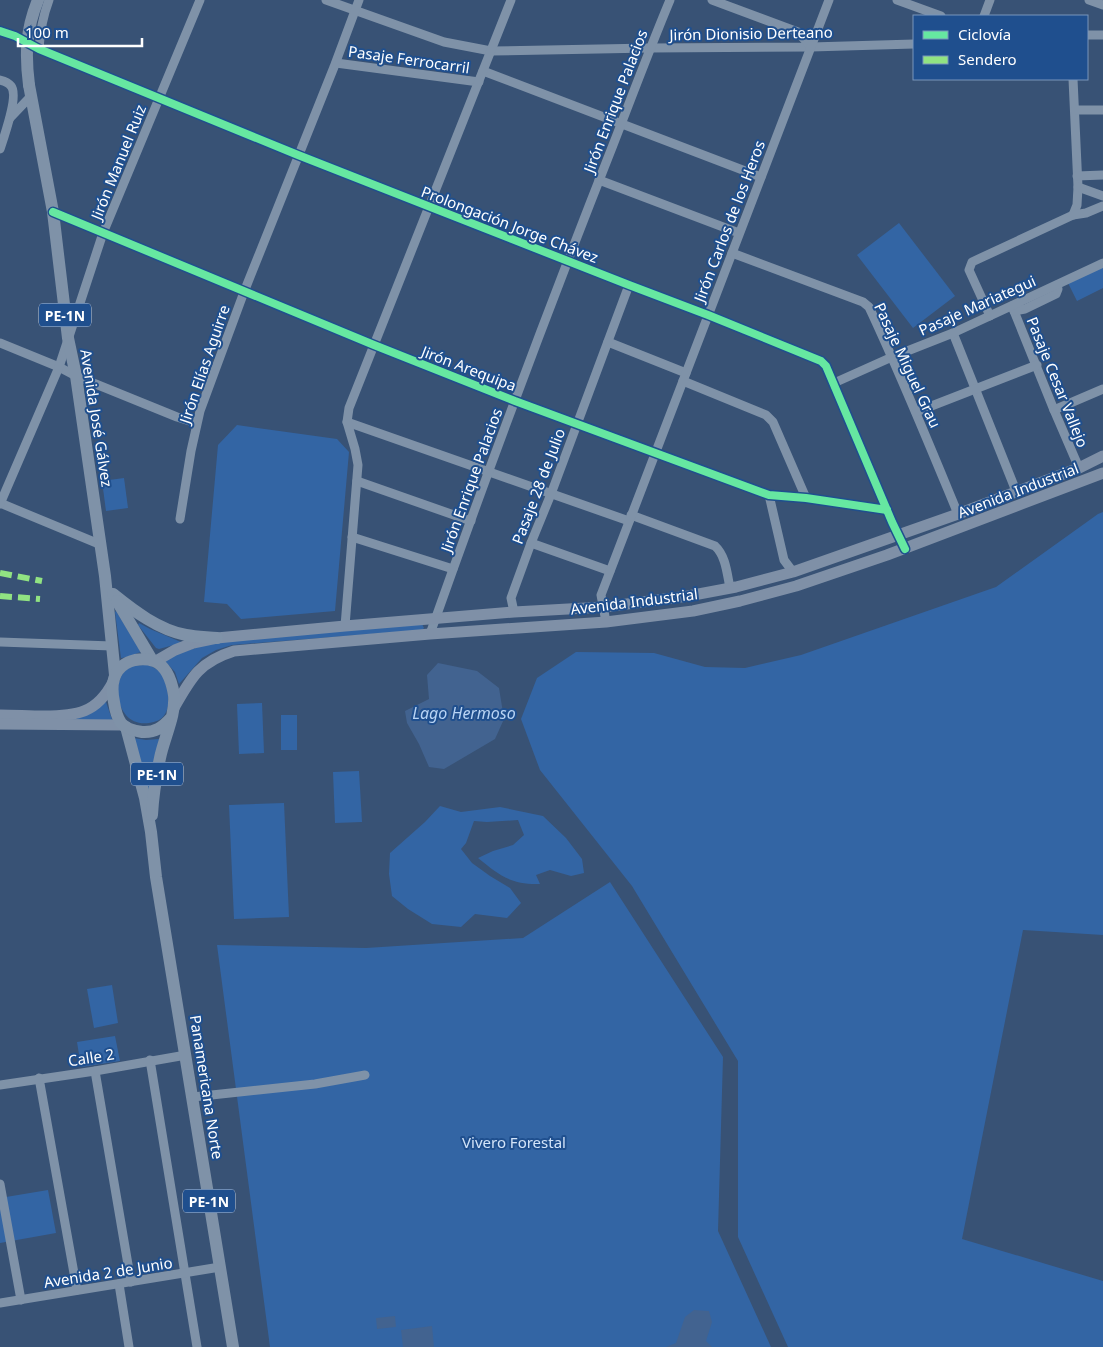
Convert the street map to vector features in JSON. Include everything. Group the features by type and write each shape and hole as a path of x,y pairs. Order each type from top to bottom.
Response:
{"highway":[{"name":"Avenida José Gálvez","path":"38,0 27,38 30,91 52,212 68,338 76,376 105,576 114,678"},
{"name":"Avenida José Gálvez","path":"105,576 113,594 154,661"},
{"path":"113,594 137,611 170,630 184,635 217,638"},
{"path":"114,678 119,668 131,661 146,659 154,661"},
{"name":"PE-1N","path":"154,661 161,665 171,682 174,693 172,713"},
{"name":"PE-1N","path":"114,678 112,692 115,709 120,722 124,726"},
{"path":"124,726 133,730 152,732 160,728 172,713"},
{"name":"Panamericana Norte","path":"151,832 156,781 172,713"},
{"name":"Panamericana Norte","path":"124,726 137,765 151,832 156,877 233,1347"}],"main road":[{"name":"Avenida Industrial","path":"154,661 193,643 217,638 514,612 604,607 688,596 730,588 793,572 958,514 1079,468 1103,456"},
{"name":"Avenida Industrial","path":"172,713 196,672 218,656 234,650 606,622 693,611 796,586 905,549 1103,473"},
{"path":"0,715 54,716 86,711 105,696 114,678"},
{"path":"0,724 124,726"}],"street":[{"path":"39,49 44,12 49,0"},
{"name":"Jirón Manuel Ruiz","path":"0,504 59,367 103,233 200,0"},
{"name":"Jirón Dionisio Derteano","path":"326,0 444,42 491,52 913,44"},
{"name":"Jirón Elías Aguirre","path":"180,519 196,423 244,292 336,63 359,0"},
{"path":"345,626 358,465 356,449 348,422 349,408 511,0"},
{"name":"Jirón Enrique Palacios","path":"430,634 515,401 670,0"},
{"path":"712,0 798,32 811,47"},
{"name":"Jirón Carlos de los Heros","path":"606,622 601,595 829,0"},
{"path":"898,0 938,15"},
{"path":"984,15 990,0"},
{"path":"1089,0 1103,5"},
{"name":"Prolongación Jorge Chávez","path":"0,31 15,36 39,49 298,155 629,285 708,314 820,361 826,366 834,383 905,549"},
{"path":"1088,35 1103,35"},
{"name":"Pasaje Ferrocarril","path":"336,63 479,82"},
{"path":"483,71 761,177"},
{"path":"0,80 12,86 14,92 10,118 0,149"},
{"path":"1073,80 1078,187 1077,205 1073,215"},
{"path":"10,118 30,91"},
{"path":"1075,110 1103,110"},
{"path":"1077,176 1103,175"},
{"path":"600,180 739,233"},
{"path":"1078,187 1103,196"},
{"path":"990,316 970,270 972,262 1073,215 1086,213 1103,206"},
{"name":"Jirón Arequipa","path":"52,212 244,292 515,401 769,495 806,498 887,510"},
{"name":"Pasaje Miguel Grau","path":"732,253 863,302 869,307 916,412 958,514"},
{"name":"Pasaje Mariategui","path":"834,383 892,357 1013,308 1103,263"},
{"name":"Pasaje 28 de Julio","path":"514,612 511,598 629,285"},
{"name":"Pasaje Cesar Vallejo","path":"1013,308 1079,468"},
{"path":"953,333 1016,491"},
{"path":"608,342 766,415 773,422 806,498"},
{"path":"0,343 76,376 196,423"},
{"path":"916,412 1037,366"},
{"path":"1054,410 1103,389"},
{"path":"348,422 551,494 715,546 723,557 730,588"},
{"path":"357,481 471,521"},
{"path":"769,495 784,560 793,572"},
{"path":"0,504 100,544"},
{"path":"352,537 453,569"},
{"path":"531,543 610,571"},
{"path":"0,642 112,646"},
{"name":"Calle 2","path":"0,1085 95,1071 186,1054"},
{"path":"150,1060 197,1347"},
{"path":"95,1071 132,1282"},
{"path":"193,1097 315,1084 366,1075"},
{"path":"39,1078 77,1290"},
{"path":"0,1184 21,1300"},
{"name":"Avenida 2 de Junio","path":"0,1303 220,1267"},
{"path":"118,1347 129,1346 119,1284"}],"green space":[{"path":"899,223 955,296 913,328 857,255"},
{"path":"1103,263 1103,288 1077,301 1067,281"},
{"path":"237,425 337,439 349,452 335,611 241,619 227,604 204,602 218,445"},
{"path":"124,478 128,508 106,511 102,481"},
{"path":"1103,512 1103,935 1023,930 962,1239 1103,1281 1103,1347 788,1347 738,1237 738,1061 632,886 540,770 521,719 537,678 576,652 654,653 705,667 745,668 801,655 996,587"},
{"path":"116,611 141,652 121,658"},
{"path":"139,623 181,643 159,649 156,648 138,625"},
{"path":"422,624 424,628 422,630 232,645 216,650 202,658 179,684 175,672 164,660 165,658 220,640"},
{"path":"148,665 158,670 163,677 167,688 168,705 164,716 160,719 149,723 137,722 128,717 122,709 118,689 120,679 125,671 132,666"},
{"path":"106,702 113,722 59,719"},
{"path":"262,703 264,753 239,754 237,704"},
{"path":"281,715 297,715 297,750 281,750"},
{"path":"133,738 159,739 149,803"},
{"path":"359,771 362,822 335,823 333,772"},
{"path":"284,803 289,917 234,919 229,805"},
{"path":"440,806 461,812 500,807 543,816 566,838 582,859 584,873 571,876 550,870 536,875 540,884 521,883 506,878 478,858 513,845 524,835 518,820 474,821 466,843 461,849 472,863 510,888 521,903 507,918 475,914 461,927 432,924 392,896 389,874 390,853"},
{"name":"Vivero Forestal","path":"610,882 723,1057 718,1231 771,1347 270,1347 217,945 366,948 523,938"},
{"path":"112,985 118,1023 94,1028 87,989"},
{"path":"115,1036 120,1061 81,1067 77,1042"},
{"path":"48,1190 56,1233 0,1243 0,1198"}],"water":[{"name":"Lago Hermoso","path":"438,663 477,671 499,688 504,719 495,739 444,769 429,767 407,723 405,711 429,699 427,675"},
{"path":"694,1310 709,1311 712,1322 706,1341 712,1347 666,1347 676,1343 685,1317"},
{"path":"395,1316 396,1327 377,1329 376,1318"},
{"path":"432,1326 434,1347 403,1347 401,1330"}],"marked path":[{"path":"0,573 42,581"},
{"path":"0,596 40,599"}],"cycle path":[{"path":"0,31 15,36 39,49 298,155 821,361 826,366 905,549"},
{"path":"53,212 374,345 515,401 769,495 806,498 887,510"}]}
